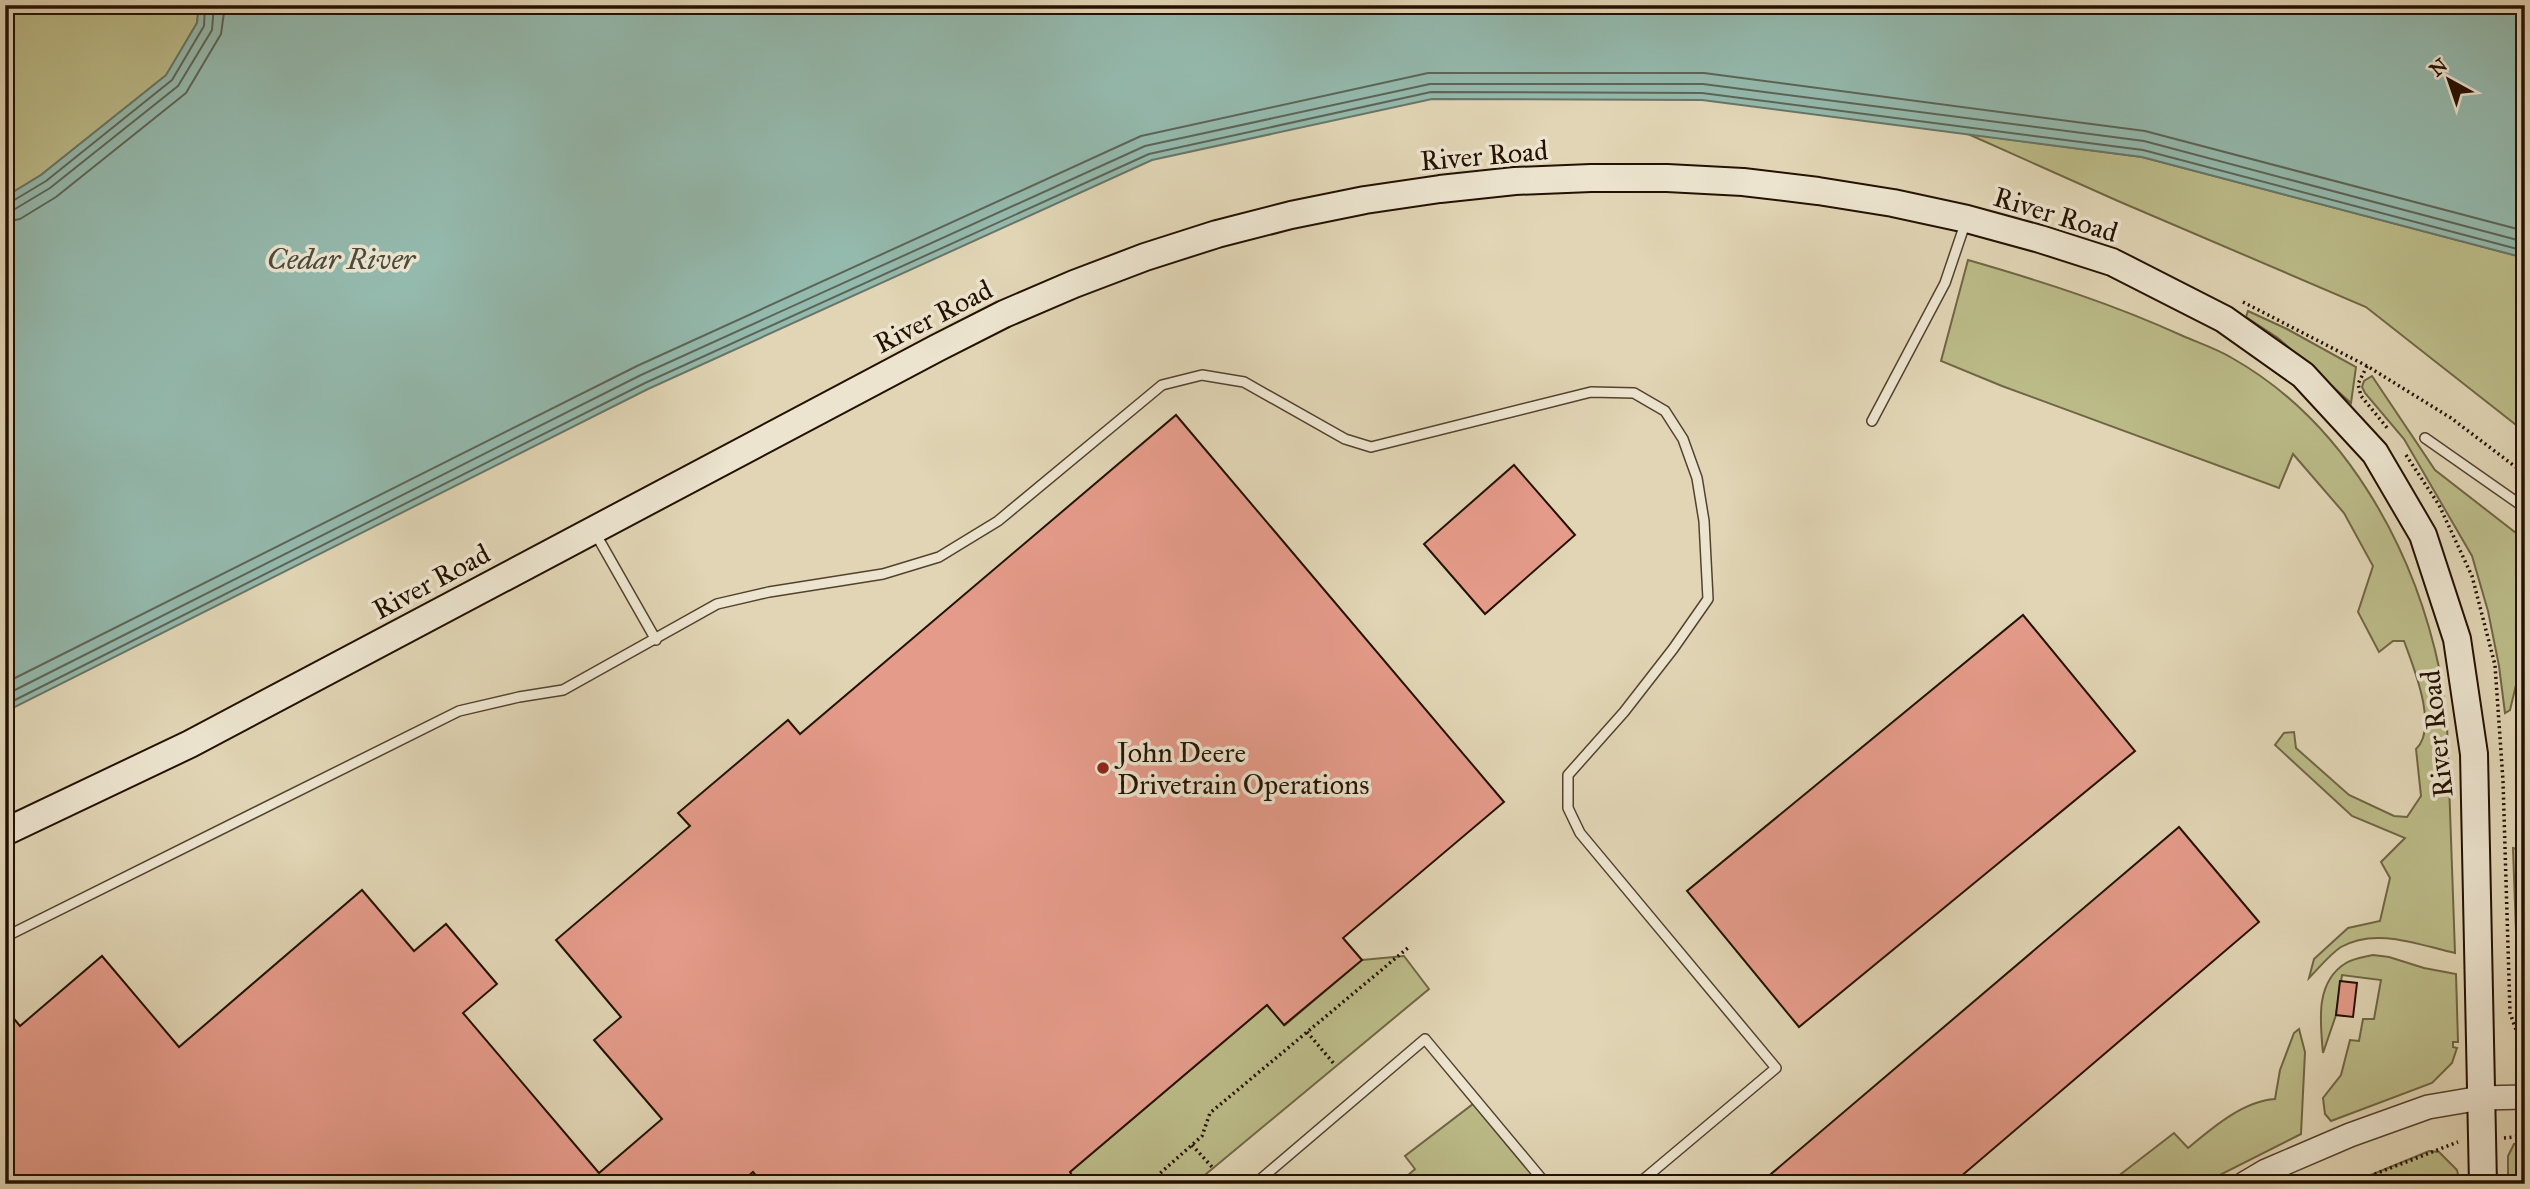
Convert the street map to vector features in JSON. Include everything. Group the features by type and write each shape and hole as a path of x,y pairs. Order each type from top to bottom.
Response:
{"main road":[{"name":"River Road","path":"5,832 190,744 1004,314 1145,257 1217,234 1291,215 1440,188 1591,178 1667,178 1780,187 1893,203 1967,219 2112,262 2224,319 2303,375 2375,453 2423,535 2457,639 2474,754 2483,1184"}],"street":[{"path":"2244,1184 2266,1171 2350,1135 2415,1111 2481,1098 2525,1097"}],"lane":[{"path":"1872,421 1945,283 1967,219"},
{"path":"5,937 459,711 563,690 717,604 769,592 883,574 939,557 998,521 1162,385 1202,375 1244,382 1345,439 1371,447 1591,392 1634,393 1665,411 1683,439 1697,478 1704,521 1708,599 1624,712 1568,775 1568,808 1580,833 1776,1068 1638,1184"},
{"path":"2425,438 2525,508"},
{"path":"594,530 656,640"},
{"path":"1255,1184 1425,1039 1546,1184"}],"path":[{"path":"2367,366 2451,418 2525,474"},
{"path":"1147,1184 1202,1136 1210,1113 1409,947"},
{"path":"1307,1032 1335,1065"},
{"path":"2349,1184 2458,1142 2525,1136"},
{"path":"1192,1145 1213,1168"}],"green space":[{"path":"5,5 199,5 197,23 167,75 41,175 5,197"},
{"path":"1968,134 2142,157 2525,258 2525,432 2366,307"},
{"path":"1968,260 2103,303 2232,358 2272,385 2309,416 2341,453 2369,492 2393,535 2412,579 2440,672 2436,673 2437,678 2441,678 2447,725 2455,953 2398,939 2369,938 2341,947 2309,978 2314,959 2348,928 2380,921 2390,878 2381,862 2405,838 2352,816 2275,745 2284,733 2294,732 2296,748 2349,795 2394,816 2407,817 2421,796 2416,749 2425,727 2425,712 2418,681 2404,641 2393,641 2379,652 2358,612 2373,566 2344,513 2293,454 2279,488 1941,361"},
{"path":"2248,311 2356,367 2351,403 2278,338 2246,317"},
{"path":"2372,376 2435,470 2525,540 2525,677 2516,685 2510,710 2505,713 2488,611 2472,556 2404,439 2365,393 2362,387 2364,381"},
{"path":"2513,848 2525,851 2525,1034 2519,1017"},
{"path":"2373,955 2456,974 2458,1042 2453,1042 2453,1047 2457,1048 2452,1063 2432,1083 2331,1121 2325,1114 2323,1098 2341,1075 2350,1040 2359,1041 2363,1019 2374,1019 2381,980 2342,975 2336,1015 2323,1053 2321,1015 2324,991 2336,971 2346,963"},
{"path":"1404,956 1429,989 1194,1184 1077,1184 1070,1172 1267,1005 1285,1025 1362,960"},
{"path":"2299,1029 2305,1052 2301,1134 2202,1184 2108,1184 2174,1133 2188,1148 2240,1110 2275,1099 2280,1070 2294,1033"},
{"path":"1477,1101 1546,1184 1398,1184 1415,1169 1405,1156"},
{"path":"2514,1144 2525,1144 2525,1184 2508,1184 2508,1156"},
{"path":"2429,1151 2439,1152 2457,1170 2460,1184 2349,1184"}],"water":[{"name":"Cedar River","path":"199,5 2525,5 2525,258 2142,157 1702,100 1432,99 1152,160 648,389 5,712 5,197 41,175 166,75 197,23"}],"building":[{"name":"John Deere Drivetrain Operations","path":"1176,415 1504,802 1343,938 1362,960 1284,1025 1267,1005 1070,1172 1077,1184 763,1184 753,1172 739,1184 5,1184 5,1008 20,1026 102,956 179,1047 362,890 414,951 446,924 497,984 463,1013 599,1173 662,1119 594,1040 621,1017 556,940 690,826 678,813 788,720 800,734"},
{"path":"1514,465 1575,535 1485,614 1424,544"},
{"path":"2023,615 2135,751 1799,1027 1687,891"},
{"path":"2179,827 2259,922 1952,1184 1779,1184 1771,1174"},
{"path":"2340,981 2357,983 2353,1017 2336,1015"}],"place":[{"name":"John Deere Drivetrain Operations","path":"1103,768"}]}
